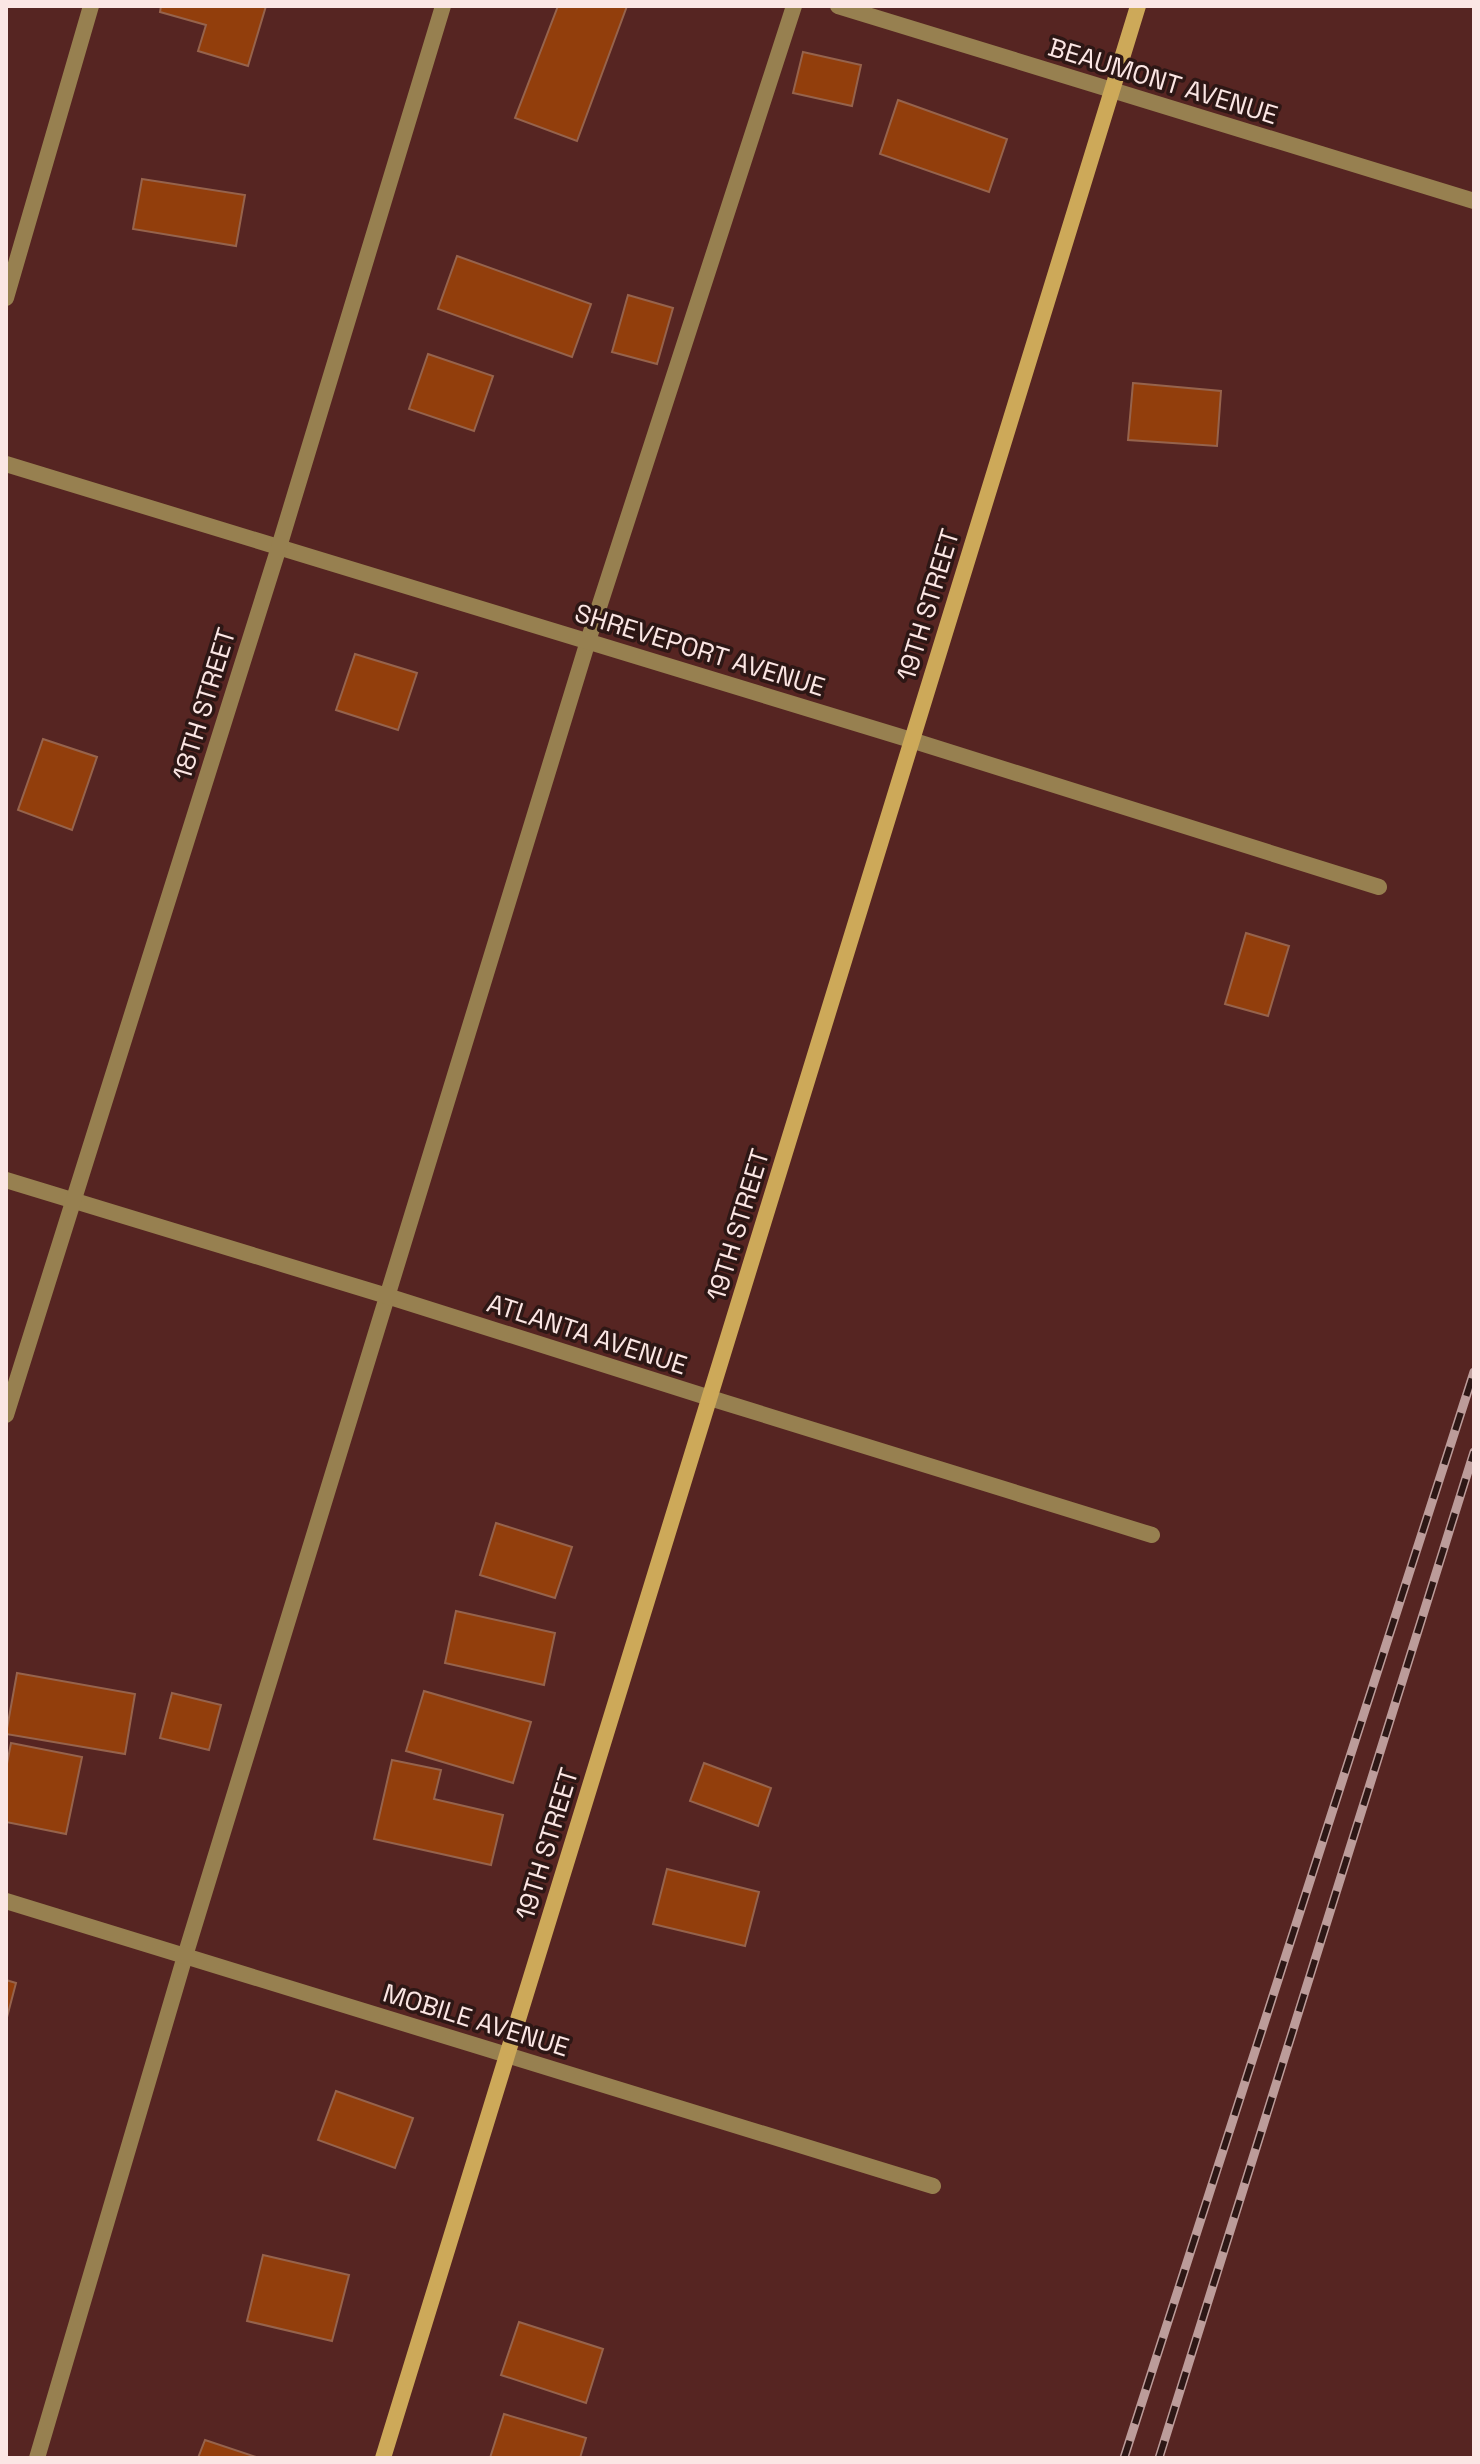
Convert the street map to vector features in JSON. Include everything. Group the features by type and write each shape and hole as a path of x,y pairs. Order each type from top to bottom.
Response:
{"street":[{"path":"6,298 91,6"},
{"name":"18TH STREET","path":"6,1415 279,547 443,6"},
{"path":"37,2458 185,1956 588,641 794,6"},
{"name":"BEAUMONT AVENUE","path":"838,6 1474,201"},
{"name":"19TH STREET","path":"383,2458 1138,6"},
{"name":"SHREVEPORT AVENUE","path":"6,464 911,740 1379,887"},
{"name":"ATLANTA AVENUE","path":"6,1180 1152,1535"},
{"name":"MOBILE AVENUE","path":"6,1901 933,2186"}],"building":[{"path":"161,6 266,6 248,66 198,51 206,25 160,12"},
{"path":"558,6 627,6 577,141 515,118"},
{"path":"803,52 861,65 852,106 793,93"},
{"path":"898,100 1007,139 989,192 880,154"},
{"path":"142,179 245,195 236,246 133,229"},
{"path":"457,256 591,304 572,357 438,309"},
{"path":"628,295 673,308 657,364 612,352"},
{"path":"428,354 493,376 474,431 409,409"},
{"path":"1133,383 1221,391 1217,446 1128,440"},
{"path":"355,654 417,673 398,730 336,710"},
{"path":"43,739 97,757 72,830 18,810"},
{"path":"1246,933 1289,946 1268,1016 1225,1004"},
{"path":"496,1523 572,1547 555,1598 480,1575"},
{"path":"456,1611 555,1633 544,1685 445,1663"},
{"path":"17,1673 135,1694 125,1754 6,1734"},
{"path":"424,1691 531,1722 513,1783 406,1751"},
{"path":"172,1693 221,1705 209,1750 160,1738"},
{"path":"11,1743 82,1757 66,1834 6,1822 6,1769"},
{"path":"392,1760 441,1770 434,1799 503,1815 491,1865 374,1839"},
{"path":"704,1763 771,1788 758,1826 690,1801"},
{"path":"667,1869 759,1892 745,1946 653,1924"},
{"path":"6,1980 16,1983 6,2021"},
{"path":"336,2091 413,2118 395,2168 318,2140"},
{"path":"263,2255 349,2275 332,2341 247,2321"},
{"path":"519,2322 603,2349 586,2403 501,2375"},
{"path":"504,2414 586,2438 580,2458 490,2458"},
{"path":"205,2440 259,2458 198,2458"}],"railway":[{"path":"1124,2458 1474,1372"},
{"path":"1159,2458 1474,1452"}]}
